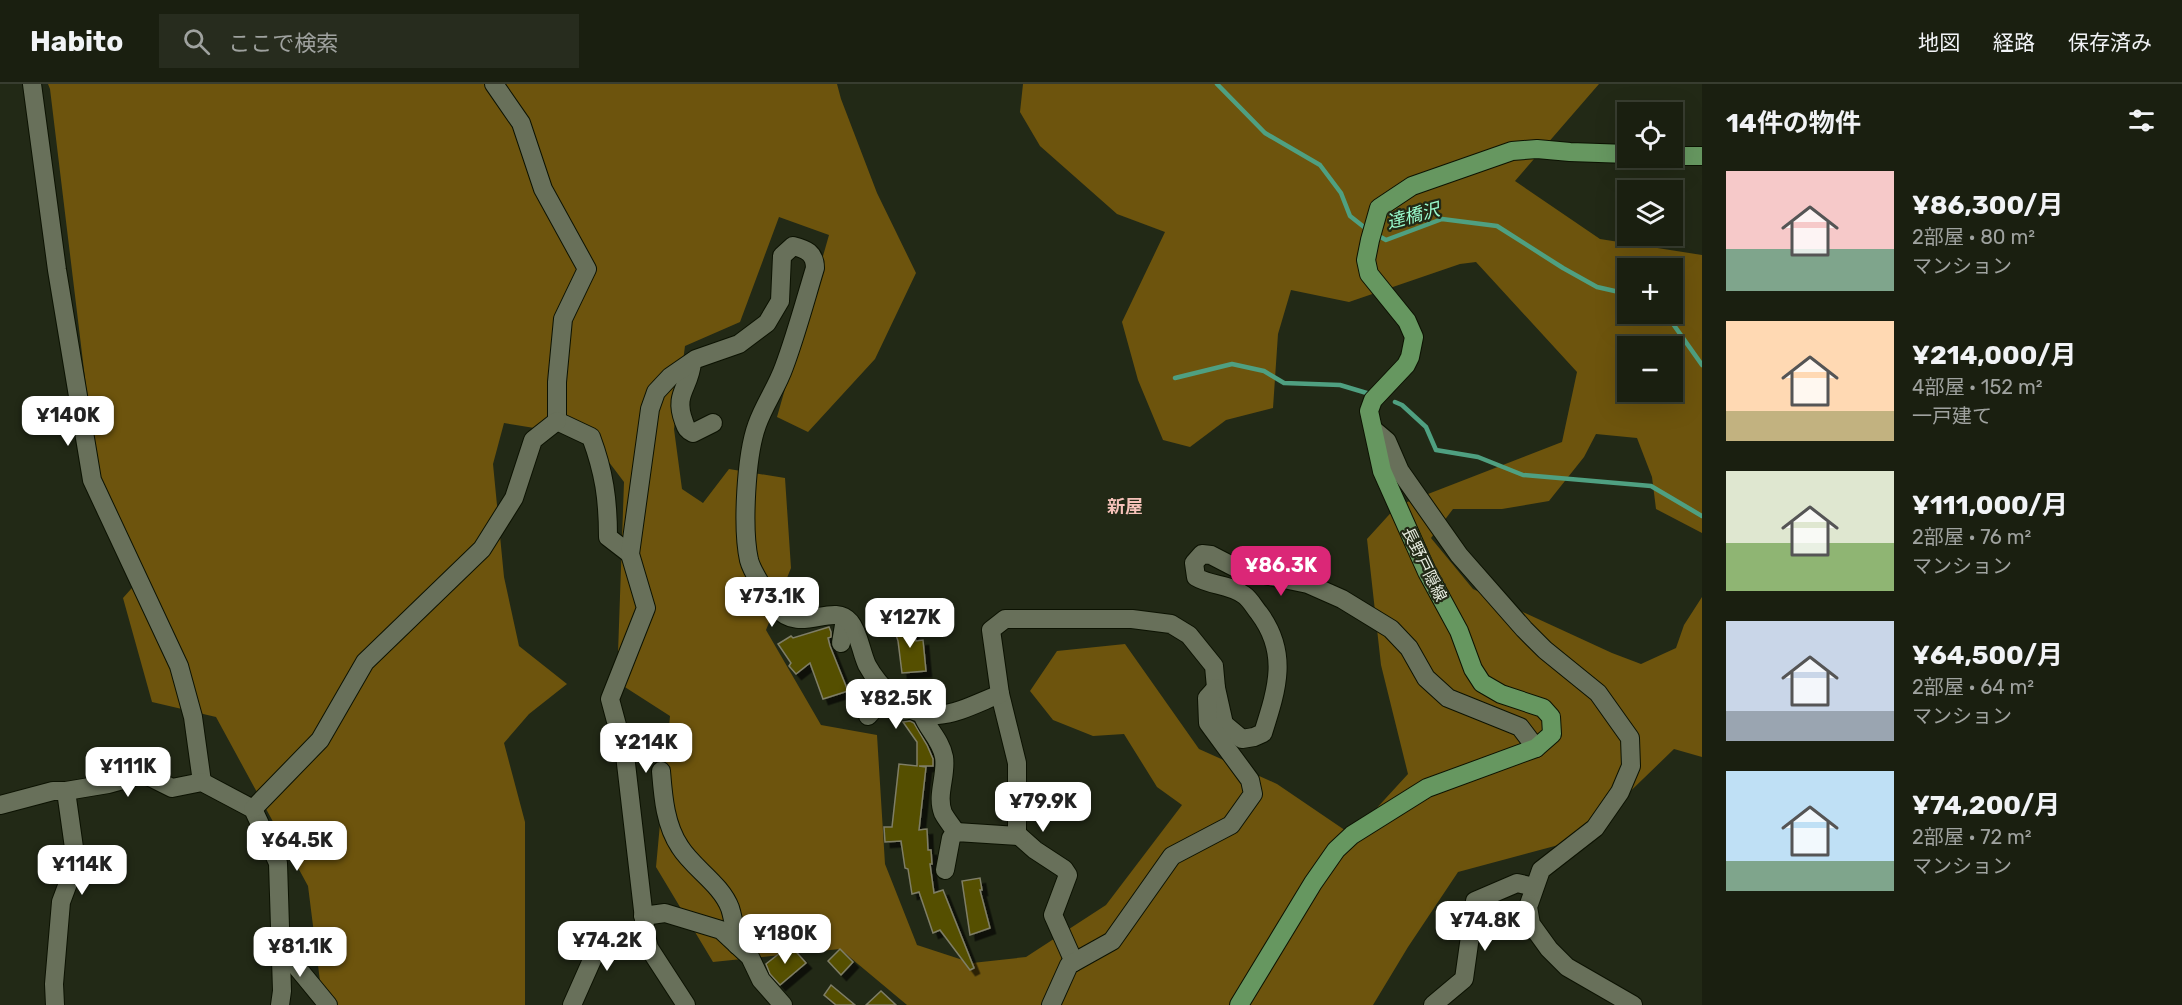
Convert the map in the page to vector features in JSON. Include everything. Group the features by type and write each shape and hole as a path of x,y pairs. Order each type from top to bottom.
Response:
{"main road":[{"name":"長野戸隠線","path":"1536,748 1552,734 1551,717 1543,708 1501,694 1482,683 1473,669 1459,631 1427,572 1382,471 1369,411 1373,400 1388,387 1406,364 1410,357 1414,337 1407,321 1369,274 1366,260 1380,208 1412,186 1512,152 1537,149 1617,154"},
{"path":"1683,156 1702,156"},
{"path":"1239,1005 1313,884 1336,850 1352,835 1426,788 1536,748"}],"street":[{"path":"33,84 57,270 92,480 179,666 193,717 202,782"},
{"path":"494,84 521,123 543,189 587,269 563,319 557,382 557,421"},
{"path":"686,1005 649,948 646,936 625,755 610,699 646,608 630,554 651,409 656,392 670,377 692,362 740,344 768,323 780,301 782,256 793,246 811,253 815,260 815,268 783,370 754,436 750,458 746,518 749,561 776,607 789,618 801,620 837,615 850,622 868,666 884,688 925,721 939,741 945,758 941,801 943,813 956,832"},
{"path":"692,362 692,370 680,399 680,412 687,429 693,433 713,423"},
{"path":"253,809 320,740 365,662 482,549 514,498 533,440 557,421"},
{"path":"557,421 591,437 601,464 608,509 608,537 630,554"},
{"path":"1374,430 1387,441 1400,471 1459,555 1545,650 1598,693 1630,738 1631,766 1620,792 1595,828 1541,870 1528,907 1531,924 1549,949 1567,966 1633,1005"},
{"path":"1074,962 1053,915 1068,875 1064,869 1035,850 1017,834 1017,763 1000,694 991,630 1005,619 1132,619 1171,624 1189,635 1214,666 1224,724 1242,739 1254,737 1263,733 1277,684 1278,656 1268,625 1245,595 1224,585 1203,581 1196,577 1194,563 1202,554 1211,555 1240,570 1308,584 1342,599 1391,629 1409,648 1426,678 1448,698 1520,727 1536,748"},
{"path":"841,643 845,619"},
{"path":"1051,1005 1069,965 1112,941 1173,856 1231,825 1253,794 1250,780 1208,723 1207,698 1216,688"},
{"path":"868,716 877,706 900,712 953,713 1000,694"},
{"path":"662,771 664,802 670,826 680,847 715,887 729,907 737,945"},
{"path":"0,805 53,791 108,784 144,774 172,788 202,782 253,809 278,863 282,949 280,1005"},
{"path":"55,1005 54,984 61,902 76,862 66,791"},
{"path":"956,832 1019,836"},
{"path":"945,870 951,838 956,832"},
{"path":"1433,1005 1464,979 1475,901 1517,883 1534,887"},
{"path":"643,916 665,913 721,930 750,957 761,980 787,1002"},
{"path":"572,1005 600,942 616,938 646,936"},
{"path":"282,949 328,1005"}],"shaded area":[{"path":"48,84 837,84 877,193 916,273 875,359 808,432 777,417 829,235 779,217 740,322 685,346 674,429 682,489 703,503 729,469 785,478 791,568 766,630 821,725 877,735 885,864 917,945 972,963 1026,957 1106,905 1182,805 1157,787 1124,734 1093,736 1053,720 1030,691 1057,651 1125,644 1199,749 1277,784 1352,835 1408,774 1381,665 1367,539 1397,506 1562,442 1577,372 1476,262 1460,264 1349,302 1291,290 1278,334 1273,408 1226,420 1190,447 1163,440 1138,380 1122,322 1165,232 1117,214 1040,146 1020,112 1023,84 1599,84 1515,181 1600,239 1617,242 1617,246 1645,246 1702,255 1702,533 1656,509 1652,477 1637,438 1596,434 1584,457 1549,501 1502,509 1453,509 1431,538 1473,589 1641,664 1676,648 1684,625 1702,597 1702,757 1674,749 1581,839 1458,872 1373,1005 907,1005 840,949 713,962 656,867 670,716 617,682 624,482 590,437 504,423 493,464 504,577 519,646 567,684 529,714 504,743 525,822 525,1005 323,1005 308,886 216,717 152,702 123,598 139,580 99,494"}],"building":[{"path":"909,620 916,641 923,640 926,671 902,673 898,641 893,626"},
{"path":"829,627 830,646 848,691 823,699 810,663 796,674 789,666 791,663 778,644 791,636 793,638"},
{"path":"903,722 914,723 933,759 933,766 919,766 926,767 919,830 927,829 934,893 943,890 974,968 970,970 940,930 933,933 919,892 912,894 901,841 885,842 884,827 892,827 899,764 917,766 917,742"},
{"path":"980,878 982,890 980,890 990,928 970,935 962,881"},
{"path":"790,945 806,963 780,985 770,974 766,964"},
{"path":"840,949 853,962 841,975 828,961"},
{"path":"831,985 855,1005 836,1005 824,995"},
{"path":"881,991 896,1005 866,1005"}],"waterway":[{"name":"達橋沢","path":"1217,84 1265,133 1320,165 1341,193 1350,216 1369,231"},
{"name":"達橋沢","path":"1377,235 1386,240 1442,219 1497,226 1597,287 1617,292"},
{"name":"達橋沢","path":"1673,324 1702,365"},
{"path":"1175,378 1232,364 1264,371 1284,383 1340,385 1370,394"},
{"path":"1395,402 1402,405 1426,427 1436,450 1478,457 1523,475 1651,486 1702,516"}],"district":[{"name":"新屋","path":"1125,507"}]}
